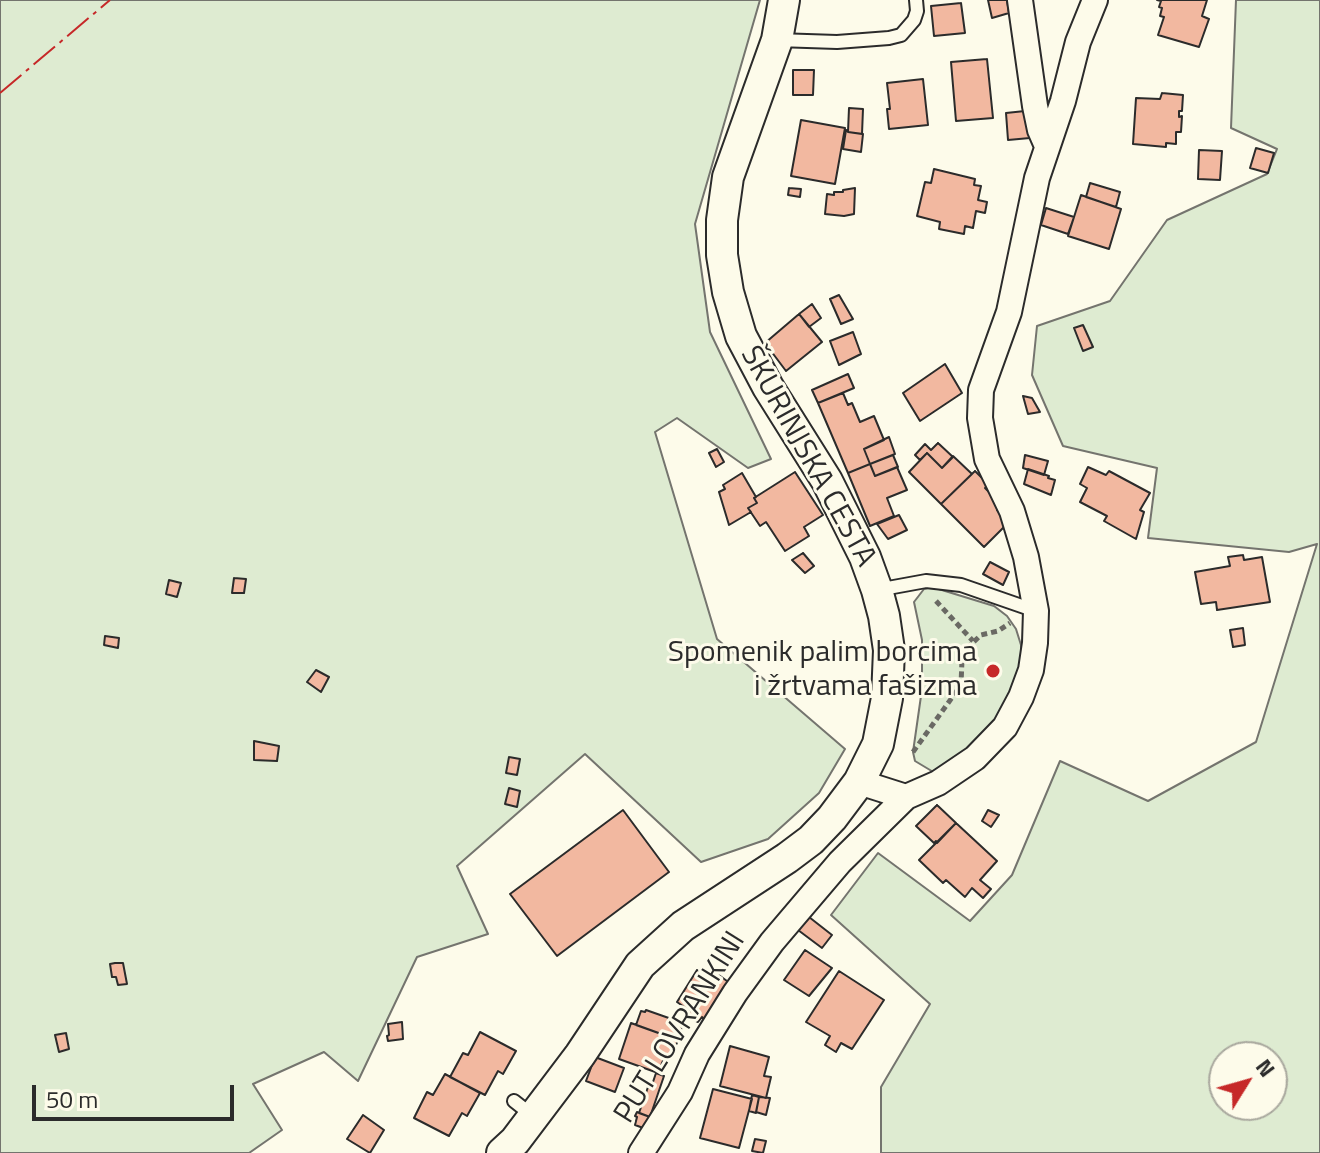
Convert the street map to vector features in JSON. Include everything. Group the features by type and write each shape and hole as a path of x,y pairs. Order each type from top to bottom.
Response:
{"street":[{"name":"ŠKURINJSKA CESTA","path":"502,1153 515,1141 523,1108 580,1055 640,965 683,926 811,840 859,782 878,744 887,698 889,650 877,590 865,557 827,481 768,387 741,336 728,292 722,255 722,220 728,177 777,40 784,0"},
{"path":"1020,0 1035,106 1047,146"},
{"name":"PUT LOVRANKINI","path":"641,1153 680,1092 697,1054 772,942 840,862 906,797 938,783 975,758 1005,727 1021,697 1031,670 1036,611 1026,557 1012,511 987,459 980,418 981,390 1009,312 1037,178 1063,101 1078,42 1095,0"},
{"path":"859,782 906,797"}],"lane":[{"path":"777,40 837,42 901,35 914,20 916,0"},
{"path":"877,590 926,581 961,585 1036,611"}],"path":[{"path":"955,620 973,641"},
{"path":"913,752 961,685 962,660 966,649 981,635 998,631 1011,622"}],"green space":[{"path":"0,0 760,0 695,224 710,332 771,459 748,468 677,418 655,432 717,639 845,749 819,793 768,839 701,862 585,754 457,866 488,934 417,957 358,1081 324,1052 253,1084 282,1130 249,1153 0,1153"},
{"path":"1236,0 1320,0 1320,1153 881,1153 881,1087 930,1004 831,915 878,853 970,921 1012,875 1060,761 1148,801 1256,742 1317,544 1289,552 1148,538 1157,468 1063,446 1032,375 1037,326 1110,301 1167,220 1267,174 1277,149 1231,128"},
{"path":"932,587 994,606 1007,616 1016,629 1021,645 1021,665 1010,701 991,729 964,756 935,773 915,761 913,752 922,689 922,640 914,602 924,589"}],"building":[{"path":"988,0 1007,0 1009,13 992,18"},
{"path":"1157,0 1207,0 1202,16 1209,19 1199,47 1158,35 1164,17 1160,16 1161,1"},
{"path":"961,3 965,33 934,36 931,6"},
{"path":"987,59 993,118 956,121 951,62"},
{"path":"793,70 814,70 813,95 793,95"},
{"path":"923,79 928,125 889,129 887,83"},
{"path":"1162,93 1183,95 1182,111 1179,111 1179,117 1182,116 1181,132 1176,132 1176,144 1166,143 1166,147 1133,144 1136,98 1160,99"},
{"path":"849,108 863,109 862,134 848,132"},
{"path":"1025,111 1030,138 1008,140 1006,113"},
{"path":"801,120 845,128 835,184 791,176"},
{"path":"846,130 863,134 861,152 843,149"},
{"path":"1256,148 1274,153 1268,173 1250,168"},
{"path":"1199,150 1222,151 1220,180 1198,179"},
{"path":"934,169 975,179 974,185 981,186 978,200 987,202 985,213 976,211 973,228 965,226 964,234 939,229 940,222 917,216 925,182 931,183"},
{"path":"1090,183 1120,192 1116,207 1086,197"},
{"path":"789,188 801,189 800,197 788,195"},
{"path":"855,188 854,214 825,214 827,194 834,195 834,192"},
{"path":"1081,195 1121,209 1109,249 1068,236"},
{"path":"1046,208 1074,217 1068,234 1041,225"},
{"path":"839,295 853,319 841,324 830,299"},
{"path":"812,304 821,318 809,327 799,314"},
{"path":"799,314 822,342 786,371 765,343"},
{"path":"1083,325 1093,347 1083,351 1074,328"},
{"path":"853,332 861,354 839,365 830,341"},
{"path":"945,364 962,393 920,421 903,393"},
{"path":"848,374 854,388 818,403 812,390"},
{"path":"843,393 848,405 852,403 860,422 874,416 884,440 864,449 870,464 848,473 818,403"},
{"path":"1023,396 1032,398 1040,412 1028,414"},
{"path":"889,437 895,454 870,464 864,449"},
{"path":"938,443 953,457 942,468 927,453 920,460 915,455 925,444 931,450"},
{"path":"717,449 724,462 716,467 709,453"},
{"path":"927,453 942,468 953,456 972,474 941,504 909,472"},
{"path":"893,455 898,467 875,476 870,464"},
{"path":"1025,455 1048,461 1044,475 1023,468"},
{"path":"870,464 875,476 897,467 907,490 887,498 894,516 870,526 848,473"},
{"path":"1088,467 1106,475 1109,471 1150,493 1140,510 1144,512 1136,539 1104,521 1107,516 1080,502 1087,488 1080,484"},
{"path":"1028,469 1055,480 1051,495 1024,484"},
{"path":"975,471 988,484 985,488 1002,505 997,510 1009,522 984,547 941,504"},
{"path":"795,472 823,515 804,527 809,536 785,551 766,522 760,526 748,508 757,503 754,498"},
{"path":"742,473 757,503 748,508 751,512 729,525 719,492 725,489 723,485"},
{"path":"899,515 907,530 888,539 877,524"},
{"path":"803,553 814,566 805,573 792,560"},
{"path":"1243,555 1244,560 1262,557 1270,602 1217,610 1216,602 1201,604 1195,572 1230,566 1228,557"},
{"path":"990,562 1009,572 1003,585 983,574"},
{"path":"234,578 246,579 244,593 232,593"},
{"path":"169,580 181,583 177,597 166,594"},
{"path":"1243,628 1245,645 1233,647 1230,630"},
{"path":"105,636 119,638 118,648 104,645"},
{"path":"316,670 329,677 321,692 307,682"},
{"path":"254,741 279,746 277,761 254,760"},
{"path":"509,757 520,759 517,775 506,773"},
{"path":"509,788 520,791 517,807 505,804"},
{"path":"937,805 956,823 934,843 916,826"},
{"path":"623,810 669,872 557,956 510,894"},
{"path":"988,810 999,815 991,827 982,821"},
{"path":"956,823 997,861 980,880 991,889 983,898 972,888 965,897 946,880 943,883 919,860"},
{"path":"809,917 832,935 822,948 798,930"},
{"path":"805,950 832,968 809,996 784,980"},
{"path":"123,963 127,984 118,985 116,977 112,977 110,964"},
{"path":"697,970 708,977 712,970 731,984 707,1022 702,1017 698,1022 694,1020 688,1014 690,1011 677,1002"},
{"path":"839,971 884,1000 852,1049 841,1043 836,1052 825,1045 830,1036 806,1022"},
{"path":"641,1011 683,1023 678,1040 636,1025"},
{"path":"402,1022 403,1039 388,1041 388,1024"},
{"path":"631,1023 678,1040 671,1058 665,1056 658,1073 619,1059"},
{"path":"480,1032 516,1051 503,1074 498,1071 485,1095 450,1077 463,1053 468,1055"},
{"path":"66,1033 69,1049 59,1052 55,1035"},
{"path":"730,1046 769,1057 764,1076 771,1077 766,1098 720,1086"},
{"path":"595,1057 624,1068 615,1092 586,1081"},
{"path":"656,1073 664,1076 650,1117 639,1113"},
{"path":"445,1074 480,1093 467,1116 462,1113 449,1136 414,1118 427,1092 433,1095"},
{"path":"713,1089 752,1099 739,1148 700,1138"},
{"path":"752,1095 759,1097 756,1113 749,1111"},
{"path":"759,1097 770,1098 766,1115 756,1112"},
{"path":"637,1112 650,1117 646,1129 635,1125"},
{"path":"363,1115 384,1130 370,1153 347,1139"},
{"path":"755,1139 766,1141 763,1153 752,1151"}],"power":[{"path":"0,93 110,0"}],"place":[{"name":"Spomenik palim borcima i žrtvama fašizma","path":"993,671"}]}
